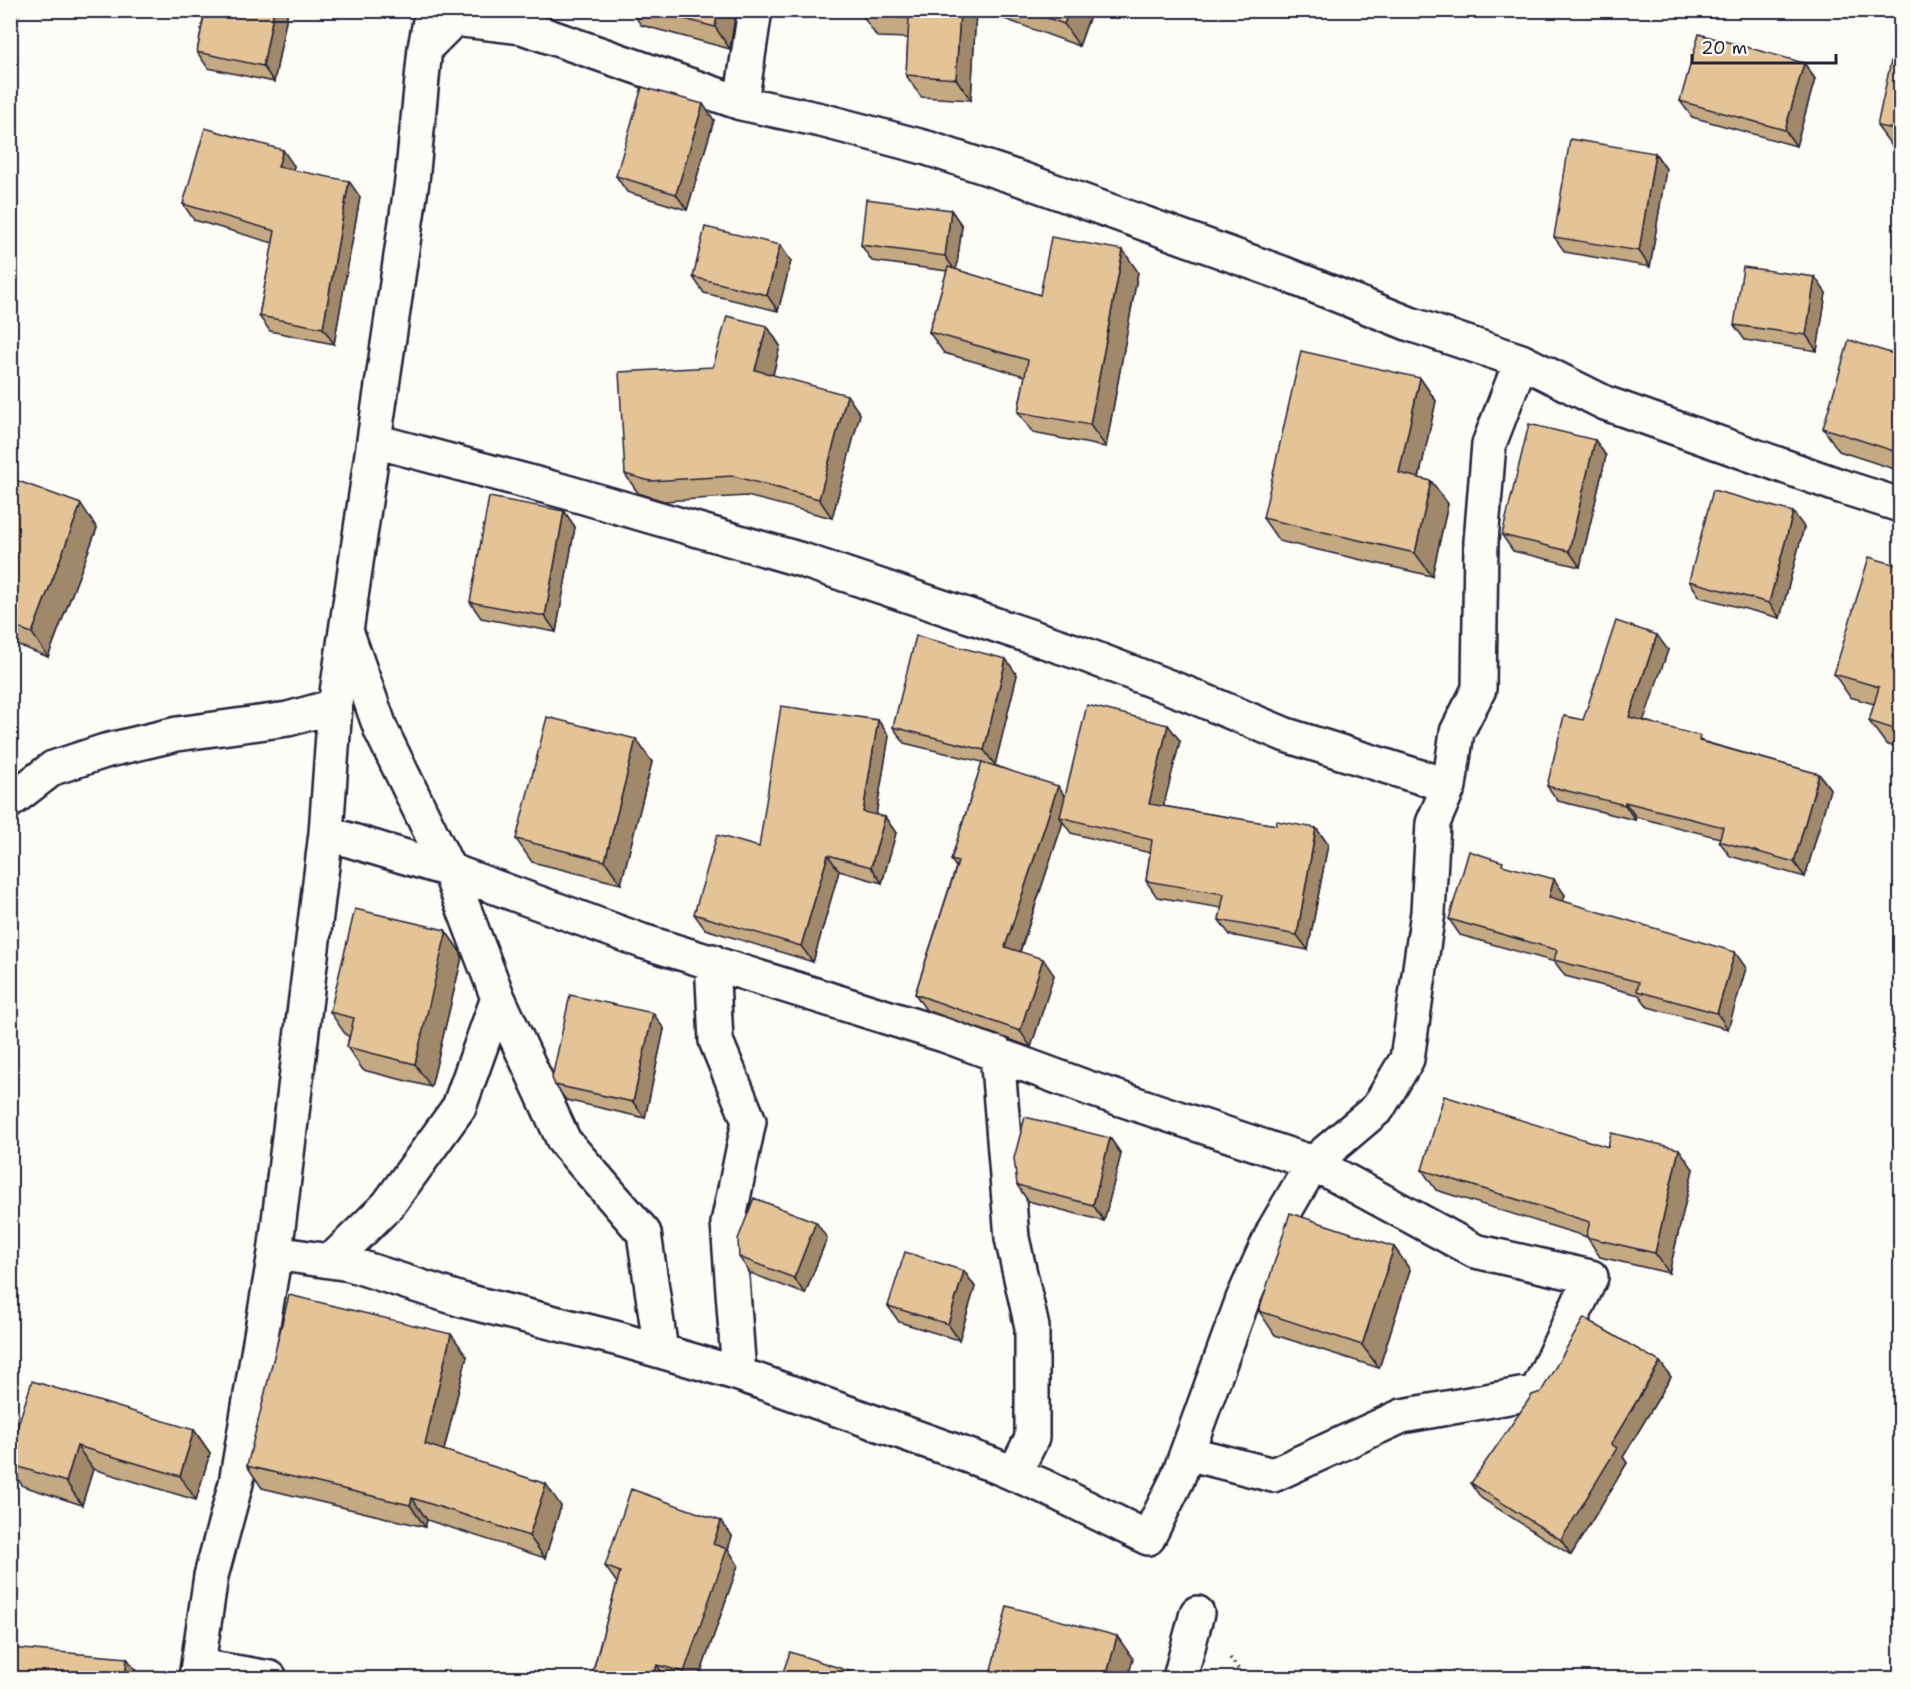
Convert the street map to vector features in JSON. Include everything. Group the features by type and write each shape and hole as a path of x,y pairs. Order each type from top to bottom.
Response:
{"street":[{"path":"270,1678 197,1672 211,1576 236,1483 275,1254 326,833 335,706 412,181 425,48 432,10"},
{"path":"741,103 755,10"},
{"path":"425,48 454,19 522,27 741,103 821,120 927,148 1024,180 1282,273 1410,324 1521,361 1605,403 1900,505"},
{"path":"275,1254 350,1264 462,1300 661,1351 739,1374 850,1412 1014,1474 1148,1538 1177,1480 1243,1299 1274,1230 1313,1164 1378,1108 1407,1059 1428,912 1433,823 1449,786 1457,732 1479,689 1480,541 1489,444 1521,361"},
{"path":"375,441 563,491 813,564 1083,654 1286,735 1449,786"},
{"path":"347,632 381,730 449,870 498,998 564,1142 644,1233 661,1351"},
{"path":"10,801 53,768 105,750 177,734 288,719 335,706"},
{"path":"326,833 449,870 642,941 712,961 997,1053 1088,1088 1313,1164 1475,1251 1591,1277 1537,1392 1402,1416 1273,1475 1187,1453"},
{"path":"712,961 716,1041 748,1121 728,1223 739,1374"},
{"path":"331,1261 388,1205 459,1107 498,998"},
{"path":"997,1053 1012,1238 1032,1327 1032,1438 1014,1474"},
{"path":"1180,1678 1197,1613"}],"path":[{"path":"10,23 22,10"}],"building":[{"path":"205,10 274,10 263,66 197,52"},
{"path":"651,10 718,10 715,27"},
{"path":"862,10 960,10 956,79 906,75 909,18 862,15"},
{"path":"1026,10 1069,10 1064,24"},
{"path":"1699,34 1804,63 1785,130 1680,101"},
{"path":"1894,47 1900,48 1900,130 1877,126"},
{"path":"642,87 703,104 676,194 616,176"},
{"path":"205,128 283,150 278,167 349,181 323,328 259,316 275,231 183,204"},
{"path":"1570,139 1655,153 1639,251 1554,237"},
{"path":"866,199 951,210 945,256 861,245"},
{"path":"705,227 780,245 767,295 693,277"},
{"path":"1051,237 1123,250 1090,425 1018,412 1028,360 929,332 948,267 1040,295"},
{"path":"1743,267 1815,277 1806,335 1734,325"},
{"path":"727,316 767,326 755,370 847,395 819,499 733,476 650,481 625,474 619,372 713,367"},
{"path":"1849,340 1900,356 1900,453 1823,428"},
{"path":"1301,351 1420,378 1399,473 1431,481 1415,553 1263,518"},
{"path":"1529,424 1595,440 1569,551 1502,535"},
{"path":"10,478 81,504 32,633 10,625"},
{"path":"1713,490 1793,512 1769,603 1689,581"},
{"path":"489,497 564,511 545,616 470,602"},
{"path":"1869,557 1900,566 1900,731 1869,721 1879,687 1834,674"},
{"path":"1616,621 1657,635 1629,717 1700,736 1699,741 1819,774 1794,862 1719,841 1723,827 1625,802 1625,805 1547,786 1564,716 1583,720"},
{"path":"916,636 1006,659 984,750 893,727"},
{"path":"1087,705 1168,725 1149,804 1276,825 1277,821 1316,828 1297,935 1219,920 1224,894 1146,881 1152,840 1060,817"},
{"path":"781,706 878,720 863,812 885,817 871,867 828,855 801,946 694,914 717,835 759,847"},
{"path":"547,717 636,739 605,861 516,839"},
{"path":"982,762 1058,786 1005,947 1043,959 1020,1031 915,994 958,862 951,860"},
{"path":"1469,851 1503,862 1502,865 1554,879 1549,897 1735,952 1717,1013 1637,991 1639,982 1554,960 1557,950 1449,919"},
{"path":"355,909 445,930 446,934 415,1064 347,1047 354,1018 330,1012"},
{"path":"570,995 653,1013 633,1102 555,1085 552,1078"},
{"path":"1444,1096 1608,1147 1611,1133 1679,1149 1655,1253 1586,1237 1590,1222 1422,1170"},
{"path":"1025,1117 1110,1138 1093,1205 1017,1185 1014,1158"},
{"path":"754,1198 816,1222 794,1278 739,1257 738,1239"},
{"path":"1290,1213 1394,1247 1362,1345 1259,1311"},
{"path":"905,1252 964,1271 948,1324 888,1306"},
{"path":"289,1295 451,1334 425,1444 546,1484 529,1536 412,1498 410,1505 247,1466"},
{"path":"1584,1318 1660,1362 1611,1444 1617,1448 1561,1540 1471,1483 1532,1395 1541,1392"},
{"path":"32,1381 194,1430 180,1476 77,1446 66,1482 10,1464 10,1450"},
{"path":"631,1489 721,1521 713,1544 727,1549 684,1672 657,1665 653,1678 591,1678 620,1572 605,1566"},
{"path":"1007,1606 1117,1636 1106,1678 989,1678"},
{"path":"11,1648 127,1658 125,1678 10,1678"},
{"path":"790,1652 852,1672 850,1678 781,1678"}]}
